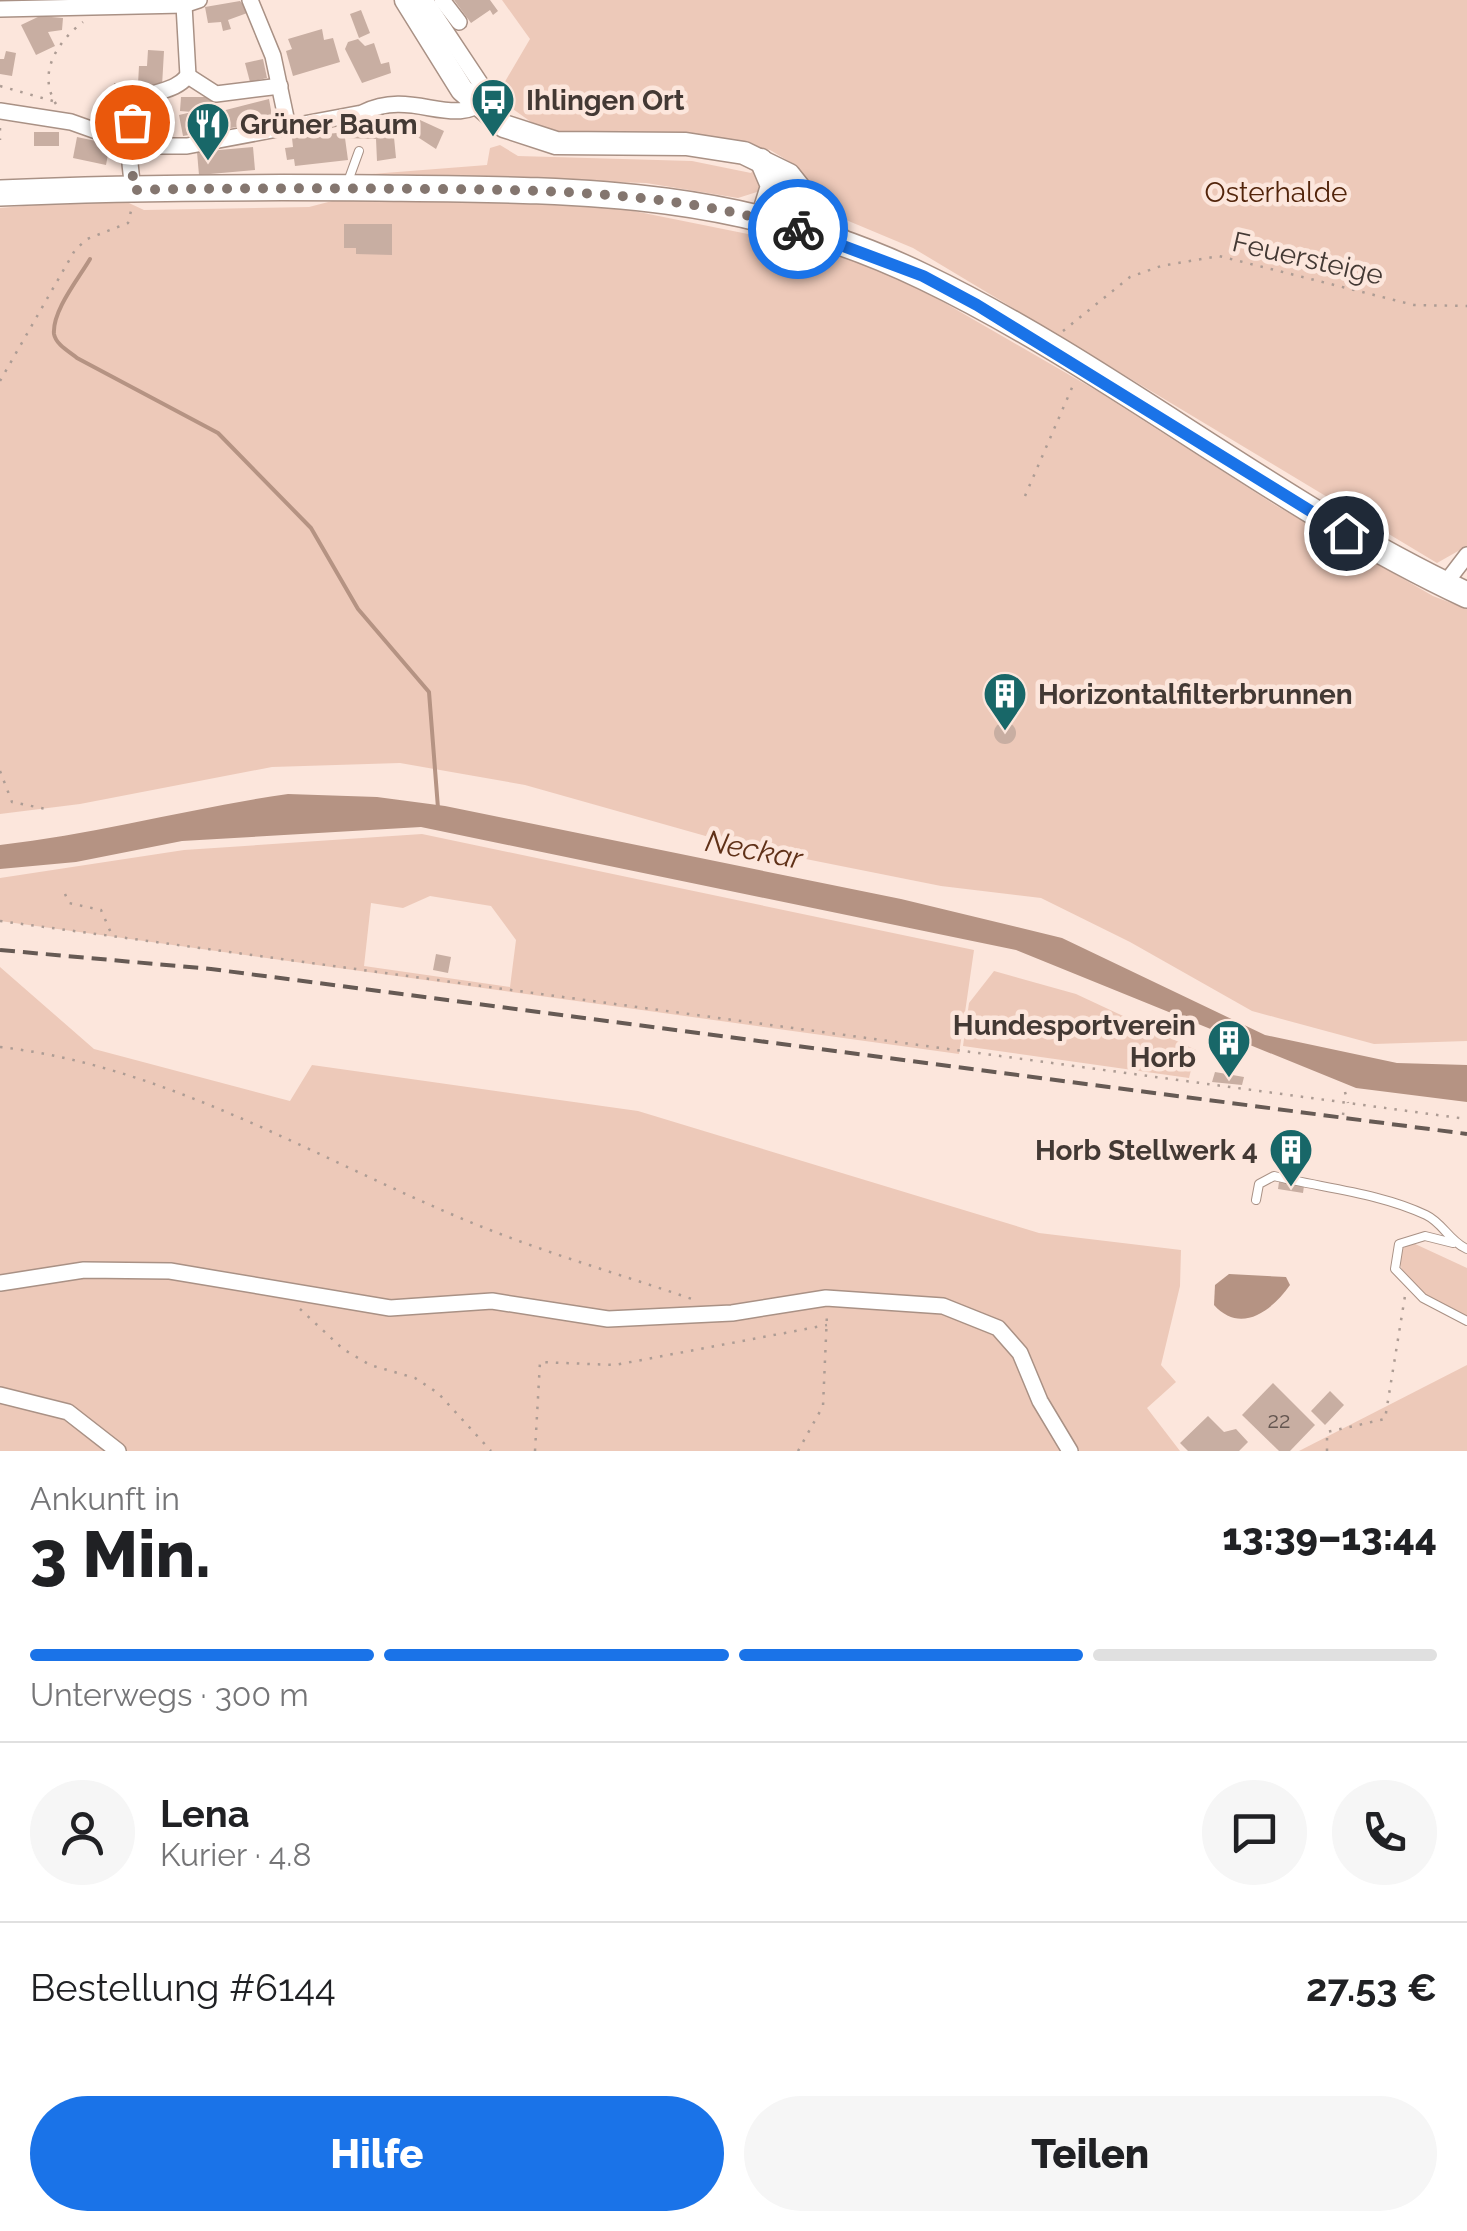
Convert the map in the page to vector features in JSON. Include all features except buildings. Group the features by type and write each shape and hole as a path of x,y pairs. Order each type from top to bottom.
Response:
{"main road":[{"path":"0,192 345,188 614,193 711,205 770,221 843,243 923,276 1048,347 1329,523 1456,590"}],"street":[{"path":"250,0 273,56 288,127"},
{"path":"406,0 444,67 479,108 504,126 556,142 686,144 744,153 779,167 843,243"},
{"path":"0,112 72,122 130,143 187,146 402,101 457,113 479,108 490,98 425,0"},
{"path":"442,0 459,22"},
{"path":"0,9 192,2 188,76 178,87 146,96 136,104 130,143 133,190"},
{"path":"188,76 216,94 280,86"},
{"path":"761,160 772,186 770,221"},
{"path":"770,221 796,186"},
{"path":"1456,590 1467,554"},
{"path":"0,1283 84,1270 170,1271 390,1308 492,1301 608,1319 732,1313 826,1298 943,1306 998,1328 1020,1353 1040,1401 1070,1451"},
{"path":"0,1395 68,1412 118,1451"}],"lane":[{"path":"345,188 360,151"},
{"path":"1256,1200 1259,1184 1274,1176 1429,1215 1453,1243"},
{"path":"1467,1250 1425,1236 1399,1244 1395,1269 1423,1298 1467,1321"}],"path":[{"path":"72,122 54,102 48,88 54,52 70,32 100,8"},
{"path":"0,86 54,102"},
{"path":"0,128 0,140"},
{"path":"0,380 75,250 87,238 128,223 133,190"},
{"name":"Feuersteige","path":"1048,347 1130,277 1161,266 1218,256 1414,305 1467,306"},
{"path":"1025,496 1082,369"},
{"path":"0,771 12,802 51,810"},
{"path":"64,894 68,903 101,910 112,935"},
{"path":"0,921 1467,1119"},
{"path":"0,1047 50,1053 165,1090 272,1131 490,1230 695,1300"},
{"path":"1343,1115 1345,1092"},
{"path":"1327,1451 1327,1432 1385,1419 1406,1284"},
{"path":"278,1289 343,1349 370,1365 416,1378 438,1393 491,1451"},
{"path":"798,1451 822,1406 826,1298"},
{"path":"535,1451 540,1362 614,1364 827,1325"}],"green space":[{"name":"Osterhalde","path":"502,0 1467,0 1467,546 1437,563 913,248 839,217 795,165 770,150 699,136 545,132 496,97 530,39"},
{"path":"500,145 518,156 692,161 751,173 755,167 761,174 760,191 738,198 646,183 359,175 487,165 490,148"},
{"path":"118,198 144,210 309,207 336,200 594,203 818,248 893,273 1099,392 1275,505 1433,596 1467,609 1467,1041 1374,1044 1252,1011 1130,942 1041,898 941,886 741,846 525,785 400,763 272,767 80,804 0,814 0,208"},
{"path":"422,834 974,950 959,1054 0,921 0,878 184,850","holes":["430,896 491,906 516,940 510,987 364,966 371,903 403,908"]},
{"path":"0,967 94,1049 290,1101 312,1065 638,1111 1039,1233 1181,1250 1180,1286 1161,1365 1176,1382 1147,1408 1180,1451 0,1451"},
{"path":"994,971 1076,994 1196,1050 1189,1078 963,1046 969,1003"},
{"path":"1413,1243 1467,1268 1467,1316 1432,1300 1412,1284 1398,1251"},
{"path":"1467,1365 1467,1451 1299,1451"}],"shaded area":[{"path":"288,794 377,797 445,806 901,899 1062,938 1265,1035 1397,1063 1467,1065 1467,1102 1356,1088 1016,950 421,827 182,841 76,862 0,869 0,845"},
{"path":"1229,1274 1286,1277 1290,1285 1264,1311 1244,1319 1234,1318 1214,1305 1215,1285"}],"waterway":[{"path":"90,259 57,315 57,342 77,358 218,433 311,528 358,609 429,692 438,808"}],"railway":[{"path":"0,950 211,969 1467,1134"}],"way so far":[{"path":"132,122 133,190 316,187 614,193 711,205 798,229"}],"place":[{"name":"Ihlingen Ort","path":"493,138"},
{"name":"Grüner Baum","path":"208,162"},
{"name":"Horizontalfilterbrunnen","path":"1005,732"},
{"name":"Hundesportverein Horb","path":"1229,1079"},
{"name":"Horb Stellwerk 4","path":"1291,1188"}],"route":[{"path":"798,229 923,276 977,305 1346,533"}],"water label":[{"name":"Neckar","path":"754,850"}]}
